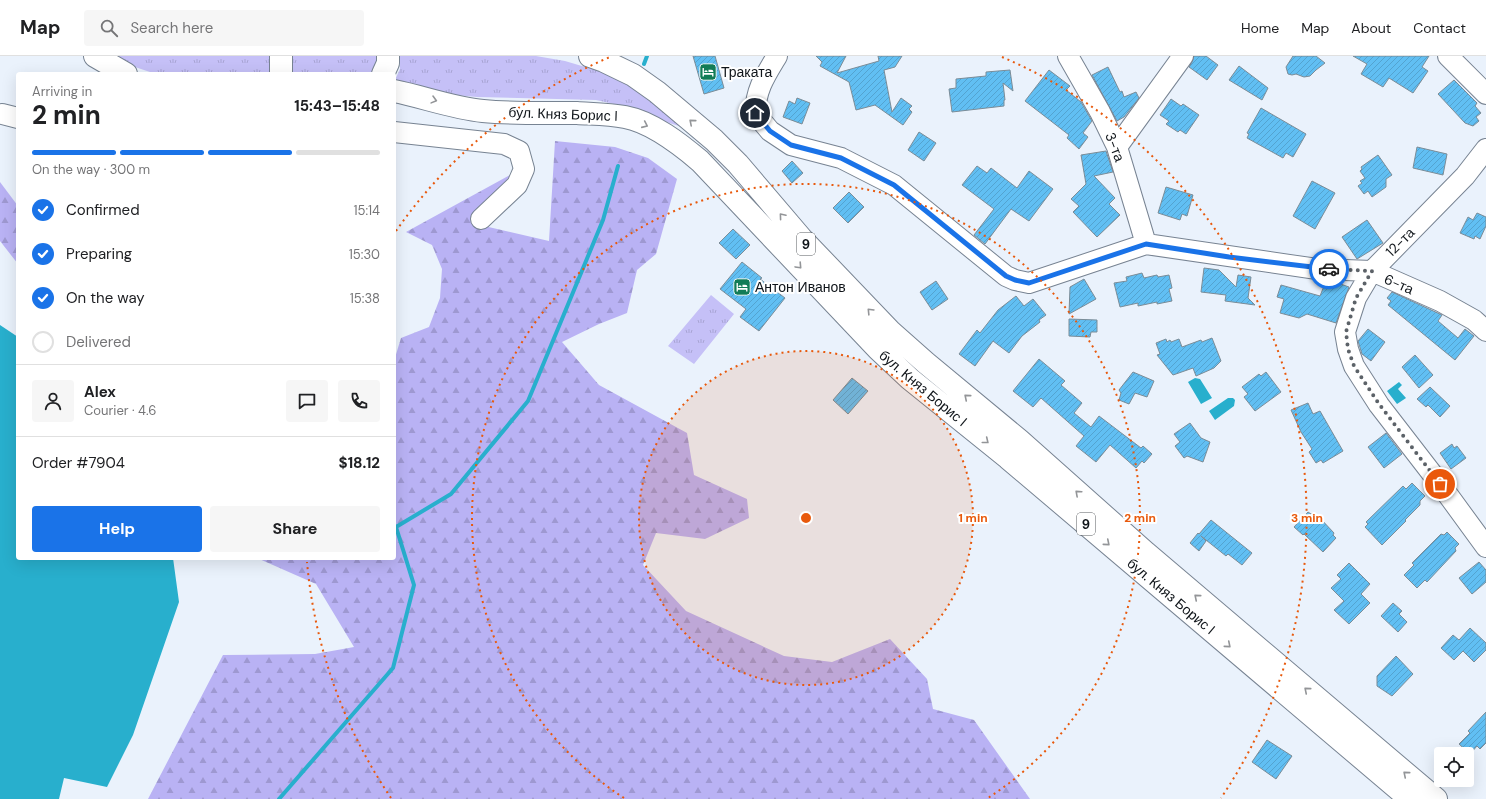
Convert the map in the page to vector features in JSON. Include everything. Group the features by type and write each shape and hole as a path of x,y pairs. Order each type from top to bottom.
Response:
{"highway":[{"path":"95,56 123,72"},
{"path":"281,56 281,72"},
{"path":"384,72 388,63 388,56"},
{"name":"бул. Княз Борис I","path":"590,56 633,75 657,92 714,140 738,164 801,238 891,332 1019,440 1146,553 1436,799"},
{"name":"бул. Княз Борис I","path":"396,91 405,92 458,107 482,111 597,114 626,117 656,129 671,138 700,161 878,350 910,379 1008,458 1410,799"}],"street":[{"name":"6-та","path":"777,56 762,82 756,99 755,113 770,131 791,145 841,158 894,185 1006,276 1015,280 1029,283 1146,244 1317,269 1372,271 1440,302 1474,320 1486,331"},
{"name":"3-та","path":"1068,56 1100,112 1116,147 1146,244"},
{"path":"1116,147 1182,56"},
{"path":"1448,56 1486,94"},
{"path":"396,132 504,144 519,151 524,170 517,185 481,219"},
{"name":"12-та","path":"1486,149 1465,176 1372,271 1356,298 1346,332 1348,349 1354,366 1379,404 1486,547"}],"green space":[{"path":"108,56 272,56 272,72 150,72 114,60"},
{"path":"290,56 379,56 379,63 373,72 291,72 289,70"},
{"path":"400,56 536,56 565,61 602,72 638,90 680,123 679,126 663,121 636,109 596,100 477,97 455,95 425,87 396,82 396,78 400,69"},
{"path":"555,141 615,147 648,158 677,179 656,254 637,270 627,313 599,324 562,342 599,385 687,433 694,475 747,499 749,518 705,539 656,533 643,565 686,611 784,656 832,662 890,639 927,679 933,709 974,720 1030,799 148,799 223,655 315,654 354,647 316,584 262,560 396,560 396,354 401,338 429,327 440,298 442,269 432,245 406,232 510,175 480,225 549,241"},
{"path":"0,182 16,203 16,261 0,241"},
{"path":"711,295 734,314 694,364 668,346"}],"water":[{"path":"0,325 16,336 16,560 173,560 179,602 133,735 107,787 64,778 59,799 0,799"},
{"path":"1195,378 1200,379 1212,398 1201,404 1188,382"},
{"path":"1399,382 1402,385 1398,389 1406,398 1397,404 1387,391"},
{"path":"1228,398 1233,398 1235,400 1234,406 1215,420 1209,411"}],"building":[{"name":"Траката","path":"693,56 715,56 724,88 704,94"},
{"path":"816,56 846,56 837,73 879,61 878,56 902,56 895,67 884,70 892,112 901,98 912,106 909,109 912,112 903,125 875,105 856,110 849,82 820,66 822,62"},
{"path":"1194,56 1206,56 1218,65 1207,80 1189,67"},
{"path":"1293,56 1316,56 1325,63 1310,76 1304,77 1296,74 1292,75 1288,74 1286,67"},
{"path":"1353,56 1429,56 1422,67 1428,71 1413,93 1389,78 1383,87 1361,74 1367,64"},
{"path":"1239,66 1268,88 1262,100 1229,80"},
{"path":"1108,67 1124,97 1136,92 1139,98 1124,117 1117,121 1092,75"},
{"path":"1010,70 1013,91 1003,83 1005,100 1004,106 952,112 949,89 956,88 956,79 986,76 986,72"},
{"path":"1049,70 1070,86 1066,90 1081,102 1092,121 1083,133 1088,137 1079,149 1067,138 1069,135 1025,101"},
{"path":"1454,80 1477,103 1475,106 1481,113 1476,117 1479,121 1473,126 1465,123 1438,94"},
{"path":"797,98 810,103 802,124 783,117 789,101 795,104"},
{"path":"1171,99 1181,106 1183,104 1199,115 1186,134 1180,130 1178,132 1166,124 1169,121 1160,115"},
{"path":"1261,108 1306,134 1293,157 1286,153 1283,158 1247,138 1249,134 1247,133"},
{"path":"919,132 936,143 924,161 908,150"},
{"path":"1417,147 1447,154 1443,175 1413,168"},
{"path":"1106,151 1113,172 1094,176 1115,198 1109,204 1120,215 1097,237 1073,212 1079,206 1071,199 1086,184 1081,155"},
{"path":"1378,155 1392,175 1386,179 1386,187 1372,197 1368,191 1364,194 1358,186 1362,183 1360,181 1365,178 1360,171 1362,169 1361,167"},
{"path":"792,161 803,173 792,183 782,171"},
{"path":"977,166 987,173 991,168 1017,188 1029,171 1053,189 1029,221 1011,209 985,244 974,235 994,209 962,185"},
{"path":"1312,181 1335,193 1315,229 1293,216"},
{"path":"1166,187 1193,195 1187,216 1182,214 1180,220 1158,213"},
{"path":"849,192 864,207 848,223 833,208"},
{"path":"1477,213 1486,217 1486,226 1480,239 1475,236 1474,239 1460,233 1468,217 1473,220"},
{"path":"1367,220 1383,243 1357,259 1342,237"},
{"path":"733,229 750,245 736,259 719,243"},
{"path":"742,262 762,278 760,279 785,298 759,331 740,317 746,309 720,289"},
{"path":"1204,268 1219,270 1236,287 1238,275 1251,277 1248,298 1255,305 1225,301 1226,295 1201,292"},
{"path":"1142,273 1144,278 1157,275 1158,277 1169,275 1172,288 1169,289 1172,301 1138,306 1138,303 1120,307 1114,283 1127,281 1126,277"},
{"path":"1084,279 1096,299 1069,314 1070,287"},
{"path":"936,281 948,299 932,310 920,292"},
{"path":"1326,281 1332,281 1349,287 1336,323 1307,314 1299,318 1280,313 1284,299 1277,297 1281,285 1320,296"},
{"path":"1392,292 1442,315 1438,321 1458,338 1465,329 1474,336 1455,360 1388,305 1391,301 1387,298"},
{"path":"1016,296 1024,306 1033,299 1046,315 1039,320 1040,322 1022,336 1009,353 993,341 975,366 959,354 977,330 980,333 998,310"},
{"path":"1069,319 1097,320 1097,332 1091,332 1090,337 1069,336"},
{"path":"1368,329 1385,342 1371,361 1362,354 1358,341"},
{"path":"1212,338 1221,361 1214,368 1196,376 1193,368 1173,375 1157,355 1160,354 1156,343 1166,339 1167,342 1170,340 1171,342 1179,339 1182,347 1201,340 1202,342"},
{"path":"1415,355 1433,375 1419,388 1402,367"},
{"path":"1039,359 1065,381 1061,385 1082,403 1074,413 1091,427 1099,416 1141,448 1143,446 1152,454 1144,463 1142,461 1136,468 1110,445 1096,462 1076,446 1084,436 1041,398 1033,407 1013,391"},
{"path":"1133,372 1154,381 1147,397 1135,393 1129,404 1119,400 1121,393 1119,390"},
{"path":"1266,372 1281,392 1255,411 1244,397 1248,394 1242,387 1259,374 1261,376"},
{"path":"852,378 868,391 848,414 833,400"},
{"path":"1430,387 1450,406 1440,417 1428,405 1426,407 1417,399"},
{"path":"1308,403 1313,414 1320,411 1343,451 1323,463 1321,460 1316,463 1309,452 1312,449 1301,432 1291,410"},
{"path":"1190,423 1201,438 1210,442 1203,462 1187,456 1184,458 1175,446 1180,442 1174,434"},
{"path":"1386,433 1402,454 1384,468 1368,447"},
{"path":"1452,444 1454,448 1457,446 1466,458 1451,469 1440,453"},
{"path":"1412,483 1425,496 1420,501 1420,505 1405,520 1406,521 1382,545 1365,527 1368,524 1366,522 1403,486 1406,489"},
{"path":"1308,512 1311,514 1312,513 1318,518 1319,517 1334,533 1333,535 1336,538 1323,552 1304,534 1303,535 1294,527"},
{"path":"1211,520 1252,553 1242,565 1228,554 1226,556 1201,536 1206,541 1199,551 1190,543"},
{"path":"1447,532 1459,544 1455,548 1456,551 1427,582 1425,580 1417,588 1404,575 1414,565 1412,563 1441,534 1444,535"},
{"path":"1479,562 1486,570 1486,582 1472,594 1459,578"},
{"path":"1349,563 1370,584 1361,594 1370,603 1349,624 1334,610 1344,601 1331,588 1341,579 1337,575"},
{"path":"1393,603 1402,611 1399,614 1407,622 1398,632 1381,616"},
{"path":"1470,628 1486,643 1486,650 1474,662 1463,651 1454,660 1441,648 1453,635 1459,640"},
{"path":"1396,656 1413,674 1392,696 1377,686 1377,676"},
{"path":"1486,712 1486,743 1480,749 1477,746 1474,749 1474,747 1462,747 1459,744 1470,733 1468,731"},
{"path":"1267,740 1292,756 1276,779 1252,762"}],"waterway":[{"path":"644,64 647,56"},
{"path":"279,799 393,668 414,585 396,527 451,494 528,401 603,220 618,166"}],"way so far":[{"path":"1329,269 1372,271 1356,298 1346,332 1348,349 1354,366 1379,404 1440,484"}],"place":[{"name":"Траката","path":"708,72"},
{"name":"Антон Иванов","path":"742,287"}],"route":[{"path":"755,113 770,131 791,145 841,158 894,185 1006,276 1015,280 1029,283 1146,244 1229,257 1317,269 1329,269"}]}
